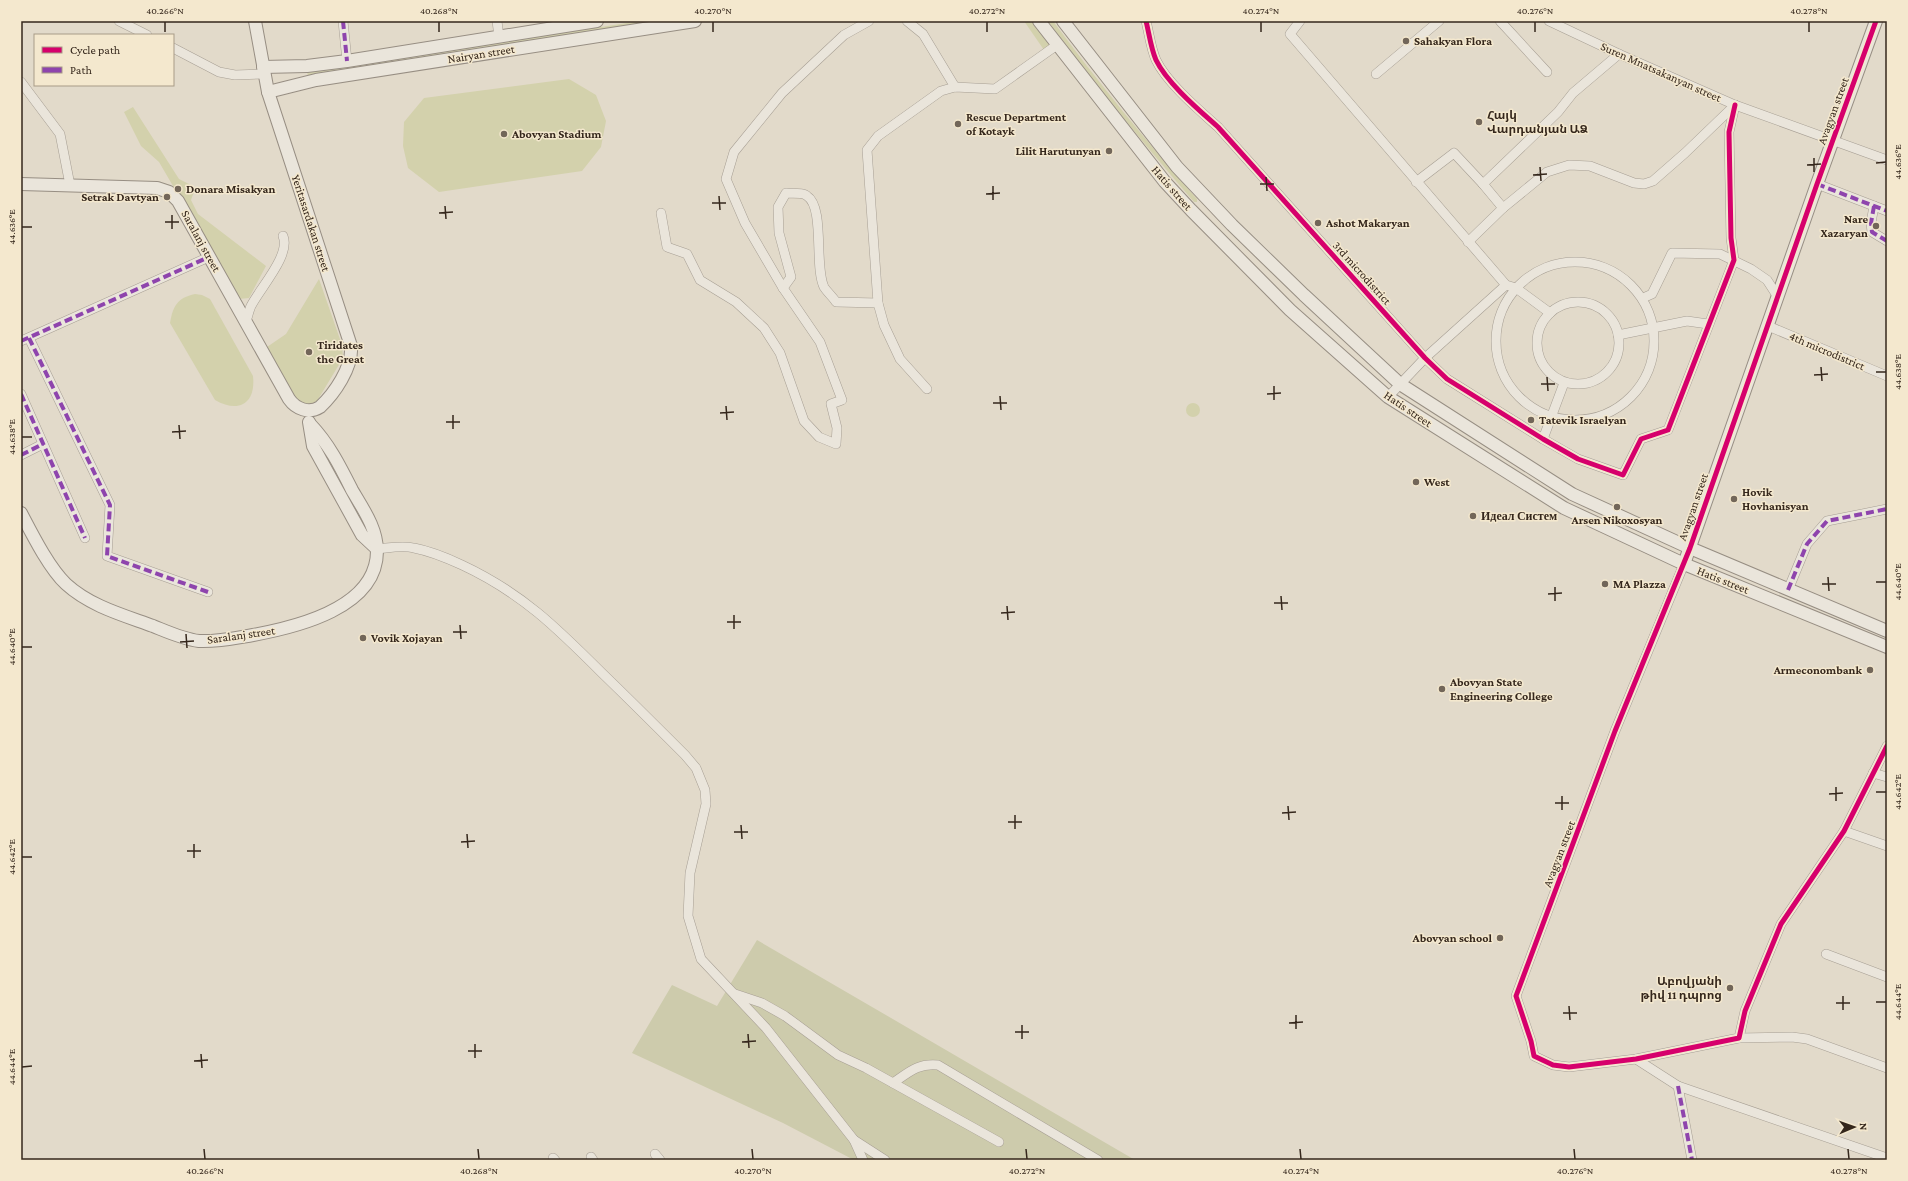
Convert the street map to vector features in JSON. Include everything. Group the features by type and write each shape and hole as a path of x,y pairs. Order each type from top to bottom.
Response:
{"street":[{"path":"119,21 145,34"},
{"name":"Yeritasardakan street","path":"255,21 268,92 351,346 350,362 342,377 323,404 316,410 308,410"},
{"path":"343,21 347,61"},
{"path":"497,21 499,37"},
{"name":"Nairyan street","path":"264,70 347,61 597,21"},
{"name":"Nairyan street","path":"268,92 316,80 695,21"},
{"path":"661,213 667,246 687,254 700,280 736,302 764,328 780,353 804,421 819,437 836,444 837,428 831,404 842,400 820,342 782,288 745,223 726,179 734,152 782,93 844,35 869,21"},
{"path":"908,21 923,34 955,87"},
{"name":"Hatis street","path":"1039,21 1165,182 1290,310 1388,397 1564,508 1684,564 1887,647"},
{"name":"Hatis street","path":"1063,21 1177,167 1232,225 1298,290 1400,384 1572,494 1690,548 1887,631"},
{"name":"3rd microdistrict","path":"1146,21 1156,60 1166,74 1190,102 1218,127 1425,358 1447,379 1543,440 1578,459 1623,475 1641,439 1668,430 1708,324"},
{"path":"1300,21 1290,34 1416,182 1506,285 1516,288 1550,313"},
{"path":"1376,74 1439,21"},
{"path":"1500,21 1547,72"},
{"name":"Suren Mnatsakanyan street","path":"1549,21 1619,54 1735,105 1887,160"},
{"name":"Avagyan street","path":"1636,1059 1569,1067 1553,1065 1534,1056 1531,1041 1516,996 1616,731 1690,548 1816,184 1834,141 1876,21"},
{"path":"927,389 900,359 884,325 878,304 868,150 878,136 941,91 955,87 995,89 1057,45"},
{"path":"174,49 218,72 235,75 264,70"},
{"path":"1482,184 1558,112 1573,93 1619,54"},
{"path":"21,82 60,134 70,185"},
{"path":"1468,242 1503,208 1547,172 1569,165 1590,166 1634,183 1644,184 1653,181 1685,153 1735,105"},
{"path":"1618,335 1687,321 1708,324 1734,260 1731,238 1728,132 1735,105"},
{"path":"1416,182 1454,153 1503,208"},
{"name":"Saralanj street","path":"21,184 166,190 178,201 292,404 308,410"},
{"path":"1816,184 1887,212"},
{"path":"782,288 791,277 779,232 778,207 786,193 806,195 814,202 818,225 819,258 824,287 836,302 878,304"},
{"path":"1874,206 1871,223 1872,232 1887,241"},
{"path":"246,321 251,307 281,256 285,244 283,236"},
{"path":"1643,298 1652,294 1672,253 1720,254 1734,260 1767,280 1778,297"},
{"path":"208,592 107,556 110,505 25,340 209,257"},
{"path":"1585,261 1602,264 1618,272 1632,284 1643,298 1653,327 1651,360 1644,379 1635,394 1624,405 1611,414 1571,420 1550,418 1532,409 1505,381 1497,363 1495,342 1497,321 1516,288 1526,278 1539,271 1568,262 1585,261"},
{"path":"1388,397 1425,358 1506,285"},
{"path":"1569,302 1585,302 1593,304 1608,314 1614,323 1618,335 1616,361 1606,374 1590,384 1573,385 1564,383 1552,377 1540,360 1537,347 1537,336 1540,326 1550,313 1561,305 1569,302"},
{"name":"4th microdistrict","path":"1768,326 1887,376"},
{"path":"1543,440 1564,383"},
{"path":"21,394 85,538"},
{"path":"308,410 310,424 324,438 372,526 377,549 413,547 426,551 470,569 512,592 539,612 566,637 685,755 702,779 705,790 706,804 690,873 688,916 702,959 766,1028 854,1140 863,1160"},
{"path":"21,455 43,444"},
{"path":"1788,590 1807,544 1827,522 1887,509"},
{"name":"Saralanj street","path":"21,513 57,573 75,591 103,607 181,637 198,641 224,640 263,633 302,624 324,616 343,605 367,584 374,571 377,549"},
{"path":"1739,1038 1745,1011 1781,924 1844,831 1887,746"},
{"path":"1873,773 1887,777"},
{"path":"1844,831 1887,846"},
{"path":"1826,954 1887,976"},
{"path":"734,994 762,1003 785,1016 838,1055 893,1083 999,1142"},
{"path":"1636,1059 1739,1038 1792,1037 1807,1039 1887,1068"},
{"path":"1636,1059 1678,1086 1887,1158"},
{"path":"893,1083 913,1069 926,1064 938,1065 1098,1160"},
{"path":"1678,1086 1692,1160"},
{"path":"854,1140 885,1160"}],"shaded area":[{"path":"640,21 660,21 308,76 307,72"},
{"path":"1024,21 1034,21 1051,45 1044,50"},
{"path":"1048,21 1053,21 1123,111 1197,199 1197,202 1194,202 1138,135"},
{"name":"Abovyan Stadium","path":"569,79 596,95 606,121 601,147 582,171 439,192 408,168 403,146 404,122 424,98"},
{"path":"133,107 179,179 193,186 195,189 191,200 198,214 266,266 249,298 239,299 159,162 141,146 124,112"},
{"path":"319,279 342,345 343,358 317,401 309,405 296,402 267,347 286,334"},
{"path":"195,294 202,295 210,299 253,376 252,393 249,399 238,406 231,406 215,400 170,323 174,307 180,300"},
{"path":"1190,403 1196,403 1200,407 1200,413 1196,417 1190,417 1186,413 1186,407"},
{"path":"320,439 369,528 370,535 364,531 317,443"},
{"path":"757,940 1135,1160 854,1160 783,1123 632,1053 672,985 717,1006"}],"marked path":[{"path":"343,21 347,61"},
{"path":"1817,184 1887,211"},
{"path":"1874,206 1871,223 1872,232 1887,241"},
{"path":"21,341 209,257"},
{"path":"29,338 110,505 107,556 208,592"},
{"path":"21,394 85,538"},
{"path":"21,455 43,444"},
{"path":"1788,590 1807,544 1827,521 1887,509"},
{"path":"1678,1086 1692,1160"}],"cycle path":[{"path":"1146,21 1154,56 1161,69 1175,87 1218,127 1425,358 1447,379 1578,459 1623,475 1641,439 1668,430 1734,260 1731,238 1729,132 1735,105"},
{"path":"1876,21 1817,184 1690,548 1615,731 1516,996 1531,1041 1534,1056 1553,1065 1569,1067 1636,1059 1739,1038 1745,1011 1781,924 1844,831 1887,746"}],"place":[{"name":"Sahakyan Flora","path":"1406,41"},
{"name":"Հայկ Վարդանյան ԱՁ","path":"1479,122"},
{"name":"Rescue Department of Kotayk","path":"958,124"},
{"name":"Abovyan Stadium","path":"504,134"},
{"name":"Lilit Harutunyan","path":"1109,151"},
{"name":"Donara Misakyan","path":"178,189"},
{"name":"Setrak Davtyan","path":"167,197"},
{"name":"Ashot Makaryan","path":"1318,223"},
{"name":"Nare Xazaryan","path":"1876,226"},
{"name":"Tiridates the Great","path":"309,352"},
{"name":"Tatevik Israelyan","path":"1531,420"},
{"name":"West","path":"1416,482"},
{"name":"Hovik Hovhanisyan","path":"1734,499"},
{"name":"Arsen Nikoxosyan","path":"1617,507"},
{"name":"Идеал Систем","path":"1473,516"},
{"name":"MA Plazza","path":"1605,584"},
{"name":"Vovik Xojayan","path":"363,638"},
{"name":"Armeconombank","path":"1870,670"},
{"name":"Abovyan State Engineering College","path":"1442,689"},
{"name":"Abovyan school","path":"1500,938"},
{"name":"Աբովյանի թիվ 11 դպրոց","path":"1730,988"}]}
